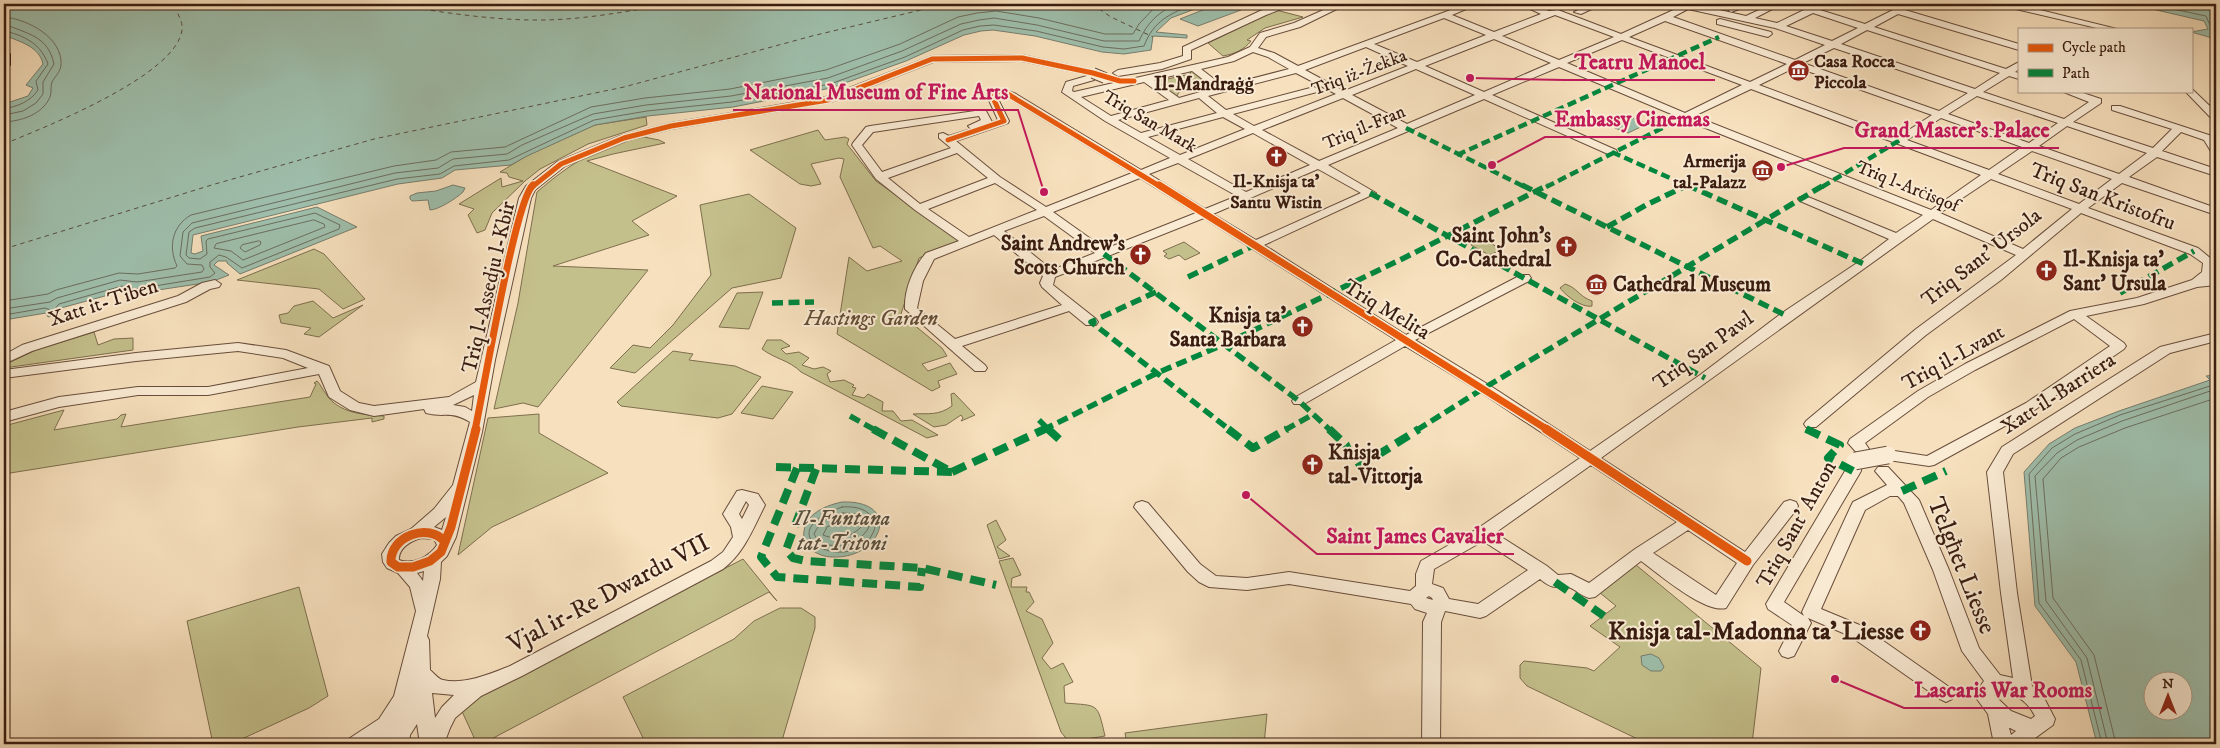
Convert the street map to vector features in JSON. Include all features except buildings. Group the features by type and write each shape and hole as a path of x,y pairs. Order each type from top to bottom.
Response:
{"main road":[{"path":"4,54 4,65"}],"street":[{"name":"Triq San Mark","path":"1118,73 1177,62 1188,57 1186,49 1204,42 1268,9 1290,4"},
{"path":"1072,96 1232,59 1252,50 1263,35 1297,25 1343,4"},
{"path":"1109,119 1295,70 1474,4"},
{"name":"Triq San Kristofru","path":"1523,4 1549,14 1555,12 2194,251 2210,262 2208,273 2196,283"},
{"path":"1578,12 1598,4"},
{"path":"1705,4 1731,10 1744,10 1758,4"},
{"path":"1731,10 1749,4"},
{"path":"1747,19 1778,4"},
{"path":"1793,4 2018,76"},
{"path":"1778,26 1825,4"},
{"path":"1686,116 1795,64 1911,4"},
{"path":"2006,4 2118,28"},
{"path":"1683,6 1778,26 2216,172"},
{"path":"1683,6 1768,34"},
{"name":"Triq il-Fran","path":"1050,275 1204,214 1666,18 1683,6"},
{"path":"1898,11 2018,47"},
{"name":"Triq iż-Żekka","path":"980,368 954,344 914,314 910,304 926,260 934,254 1179,158 1257,130 1549,14"},
{"name":"Triq l-Arċisqof","path":"1445,15 1686,116 1932,214 2025,254"},
{"path":"1666,18 2216,212"},
{"path":"2076,28 2086,20"},
{"path":"1365,43 1612,152"},
{"path":"1252,50 1270,56 1406,128"},
{"name":"Triq l-Assedju l-Kbir","path":"395,741 403,695 432,579 433,560 442,551 445,542 478,420 483,384 526,198 530,188 570,159 624,138 671,126 828,100 932,59 1022,58 1105,78 1134,81"},
{"path":"1900,140 2018,66"},
{"path":"1194,68 1221,89"},
{"name":"Triq San Mark","path":"1092,75 1069,84 1067,92 1109,119 1245,196"},
{"path":"1101,89 1108,83 1105,78"},
{"path":"1146,79 1177,101"},
{"path":"1140,136 1314,90"},
{"name":"Triq Melita","path":"948,140 1004,121 992,96 1006,92 1255,245 1591,457 1747,561"},
{"name":"Triq San Pawl","path":"1430,605 1424,574 1427,565 1482,533 1705,378 1787,316 1864,264 1897,238 1989,174 2032,147 2096,101 2069,92"},
{"path":"2191,92 2216,117"},
{"path":"1199,94 1225,114 1370,193 1255,245"},
{"path":"2116,108 2205,136 2212,142 2216,151"},
{"path":"967,241 919,208 880,176 857,145 870,129 982,113 987,121 942,135 996,179 1045,211 1104,254"},
{"name":"Triq Sant' Ursola","path":"1811,424 1921,332 1997,277 2079,209 2156,152 2179,128"},
{"path":"880,176 957,149"},
{"path":"919,208 996,179"},
{"path":"1804,199 1897,238"},
{"path":"995,230 1050,275 1046,283 1048,287 1091,322"},
{"path":"1299,401 1406,340 1525,278"},
{"name":"Triq il-Lvant","path":"1857,451 1923,394 1970,367 2074,314 2140,301 2196,283 2216,281"},
{"name":"Xatt it-Tiben","path":"4,360 27,348 182,298 206,286 215,284"},
{"path":"954,344 1072,306"},
{"path":"1857,451 1929,461 2031,406 2119,346 2074,314"},
{"name":"Xatt il-Barriera","path":"2023,688 2009,593 1995,472 2006,451 2165,350 2216,337"},
{"path":"4,374 136,357 238,347 286,354 324,369 334,394 355,407 374,411 452,401 480,402"},
{"path":"4,417 59,402 138,391 208,391 324,369"},
{"path":"452,401 483,384"},
{"path":"400,409 460,410 478,420"},
{"name":"Triq Sant' Anton","path":"1788,651 1802,623 1774,604 1853,472 1857,451"},
{"name":"Telgħet Liesse","path":"1883,471 1911,500 1941,570 1971,651 1994,682"},
{"name":"Triq l-Assedju l-Kbir","path":"428,744 421,673 421,592 403,568 393,565 390,555 400,542 417,533 440,513 460,487"},
{"path":"1902,492 1888,490 1859,506 1811,612 1856,631 1946,694"},
{"path":"1641,553 1711,601 1720,603 1747,561 1790,506"},
{"path":"1142,507 1194,568 1205,578 1215,582 1247,584 1289,578 1430,605 1480,611 1541,570"},
{"path":"1482,533 1541,570 1555,582 1571,580 1589,592 1641,553 1689,522"},
{"path":"417,533 437,533 443,536 445,542"},
{"name":"Vjal ir-Re Dwardu VII","path":"421,673 437,687 459,688 491,681 516,671 718,565 729,556 741,538"},
{"path":"403,568 418,567 433,560"},
{"path":"1430,605 1431,744"},
{"name":"Triq l-Assedju l-Kbir","path":"395,741 414,716 421,673"},
{"name":"Vjal ir-Re Dwardu VII","path":"435,744 443,721 458,702 491,681"},
{"path":"2013,744 2046,718 2041,706 2023,688 1994,682 1984,695 1997,713 2010,722 2033,728"},
{"name":"Triq l-Assedju l-Kbir","path":"357,744 386,725 403,695"},
{"path":"1997,713 2003,744"}],"green space":[{"path":"1276,10 1303,17 1265,28 1247,40 1251,41 1245,47 1231,54 1223,56 1208,43"},
{"path":"1194,70 1214,85 1212,88 1203,87 1179,92 1177,96 1170,94 1152,80 1163,80 1190,74"},
{"path":"646,117 647,125 588,144 540,169 492,213 485,230 477,233 468,215 474,209 459,204 501,178 502,187 523,181 509,177 507,173 500,172 528,155 595,125"},
{"name":"Hastings Garden","path":"818,130 825,140 845,137 849,139 847,144 876,181 961,241 919,258 901,314 942,348 947,356 922,364 928,371 950,363 957,374 938,381 940,387 932,391 837,334 849,257 867,271 902,261 880,246 873,248 840,177 844,159 839,158 811,164 821,184 811,186 800,184 750,150"},
{"path":"644,137 665,143 587,161 677,196 632,221 649,235 553,266 648,270 538,407 523,403 494,409 518,303 537,192 562,172 599,150"},
{"path":"749,194 796,228 781,278 732,288 635,373 610,368 633,345 650,348 673,325 711,275 700,205"},
{"path":"1477,235 1502,250 1489,255 1471,245 1472,238"},
{"path":"1184,242 1200,253 1185,260 1179,255 1169,259 1164,256 1167,254 1163,251"},
{"path":"314,249 324,254 365,299 343,309 319,289 237,280"},
{"path":"1565,284 1592,301 1592,306 1584,305 1570,298 1560,288"},
{"path":"763,292 749,329 719,327 737,293"},
{"path":"313,301 333,318 363,305 319,337 304,334 311,328 281,323 279,315 288,313 294,306"},
{"path":"94,332 98,345 114,339 133,338 133,350 4,368 4,365 36,350"},
{"path":"767,340 781,340 790,346 781,349 786,354 799,352 809,358 802,365 814,369 823,367 831,371 827,374 830,382 844,380 854,385 852,387 856,388 852,395 864,398 868,394 883,402 882,411 893,411 901,421 912,420 938,435 927,438 801,372 762,349"},
{"path":"673,351 693,354 689,360 735,366 761,377 732,414 718,418 621,406 617,402"},
{"path":"317,381 331,400 344,409 360,414 384,416 384,419 372,422 372,418 298,427 4,474 4,426 64,410 54,430 117,419 121,415 126,414 121,427 310,397 316,384 314,383"},
{"path":"762,386 793,392 773,419 741,413"},
{"path":"954,393 975,415 961,421 963,418 961,415 946,425 934,427 913,414 933,413 947,409 952,406 951,394"},
{"path":"539,414 539,433 608,473 492,527 458,555 488,418"},
{"path":"996,520 1006,540 997,547 1010,556 999,559 987,525"},
{"path":"1013,558 1021,575 1012,578 1011,587 1027,587 1026,592 1029,592 1034,602 1026,611 1042,619 1053,643 1042,658 1051,669 1063,663 1073,682 1064,686 1065,703 1095,708 1098,711 1105,736 1069,742 1061,732 999,561"},
{"path":"743,559 777,601 769,592 482,744 477,744 460,707"},
{"path":"1636,565 1761,668 1752,744 1648,744 1527,686 1520,678 1520,665 1524,661 1587,668 1594,671 1620,647 1590,626 1616,606 1599,592"},
{"path":"299,587 328,696 309,708 231,744 213,744 187,621"},
{"path":"780,608 801,608 815,617 815,628 781,744 646,744 623,697 734,639 754,621"},
{"path":"1267,714 1264,744 1127,744 1125,733"}],"water":[{"path":"4,4 1208,4 1171,18 1156,32 1187,35 1187,38 1153,36 1151,50 1124,54 1102,52 1035,36 993,30 981,31 964,35 906,61 831,88 733,107 648,116 595,125 511,165 455,170 442,178 398,184 193,235 191,253 195,254 203,251 201,236 317,207 357,227 240,274 227,261 218,261 214,265 229,275 211,282 138,293 135,299 127,300 131,291 123,291 61,308 59,314 48,317 46,313 4,320 4,104 28,96 33,88 26,85 43,64 41,58 33,49 4,35"},
{"path":"1218,4 1225,4 1241,10 1198,26 1180,19"},
{"path":"2164,4 2216,4 2216,39 2192,32 2208,29 2204,21 2152,9 2148,6 2167,7"},
{"path":"1634,118 1647,124 1628,133 1615,128"},
{"path":"453,185 465,188 463,192 442,206 430,210 428,200 412,201 410,199 410,196 417,193 436,191"},
{"path":"2216,375 2216,744 2097,744 2076,662 2035,606 2024,472 2049,444 2075,428 2210,380 2206,376"},
{"name":"Il-Funtana tat-Tritoni","path":"842,502 861,504 874,510 879,519 879,530 873,540 863,549 849,555 831,557 818,554 811,549 804,539 806,524 821,509"},
{"path":"1651,654 1659,658 1664,667 1661,671 1651,671 1642,665 1641,656"}],"ferry route":[{"path":"4,144 76,113 133,82 157,65 174,47 182,30 182,23 177,12 180,4"},
{"path":"389,4 476,16 530,20 583,17 670,4"},
{"path":"4,249 215,184 374,139 624,87 812,36 946,4"},
{"path":"1092,4 1111,17 1153,37"}],"marked path":[{"path":"1457,155 1719,37"},
{"path":"952,472 1047,428 1157,373 1225,344 1404,258 1686,116"},
{"path":"1406,128 1787,316"},
{"path":"1357,468 1484,388 1900,140"},
{"path":"1612,152 1864,264"},
{"path":"1607,227 1648,204 1689,185"},
{"path":"1370,193 1705,378"},
{"path":"1188,277 1255,245"},
{"path":"2120,293 2194,251"},
{"path":"1104,254 1299,401 1346,445 1351,456"},
{"path":"1156,292 1091,322 1253,448 1314,414"},
{"path":"772,303 814,302"},
{"path":"850,416 950,471"},
{"path":"1039,420 1061,441"},
{"path":"1806,429 1840,445 1828,458 1853,471"},
{"path":"776,467 952,472"},
{"path":"797,468 761,557 777,577 920,587 922,568"},
{"path":"816,469 786,550 793,558 806,561 922,568 996,585"},
{"path":"1902,491 1946,471"},
{"path":"1555,582 1604,616"}],"cycle path":[{"path":"445,542 439,535 431,532 411,535 395,547 391,554 391,562 401,568 417,566 434,559 445,546 475,432 483,383 525,198 530,188 561,164 624,138 671,126 828,100 932,59 1022,58 1093,73 1120,81 1134,81"},
{"path":"948,140 1004,121 992,96 1003,92 1010,94 1484,388 1747,561"}],"place":[{"name":"Casa Rocca Piccola","path":"1798,71"},
{"name":"Teatru Manoel","path":"1470,78"},
{"name":"Il-Knisja ta' Santu Wistin","path":"1276,156"},
{"name":"Embassy Cinemas","path":"1492,165"},
{"name":"Grand Master's Palace","path":"1781,167"},
{"name":"Armerija tal-Palazz","path":"1762,171"},
{"name":"National Museum of Fine Arts","path":"1044,192"},
{"name":"Saint John's Co-Cathedral","path":"1567,247"},
{"name":"Saint Andrew's Scots Church","path":"1141,255"},
{"name":"Il-Knisja ta' Sant' Ursula","path":"2047,271"},
{"name":"Cathedral Museum","path":"1597,284"},
{"name":"Knisja ta' Santa Barbara","path":"1302,327"},
{"name":"Knisja tal-Vittorja","path":"1312,464"},
{"name":"Saint James Cavalier","path":"1246,495"},
{"name":"Knisja tal-Madonna ta' Liesse","path":"1920,630"},
{"name":"Lascaris War Rooms","path":"1835,679"}],"district":[{"name":"Il-Mandraġġ","path":"1204,83"}]}
